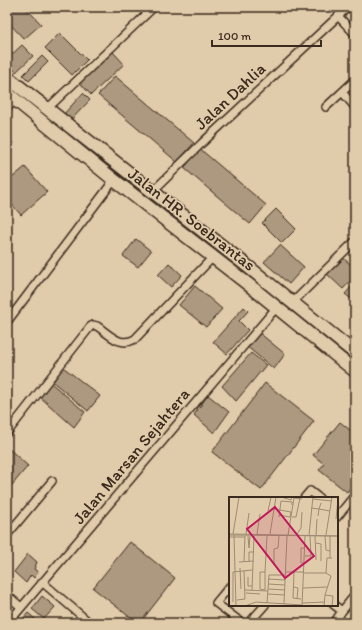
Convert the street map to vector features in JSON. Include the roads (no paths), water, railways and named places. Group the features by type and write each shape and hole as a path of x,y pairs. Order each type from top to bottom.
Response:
{"main road":[{"name":"Jalan HR. Soebrantas","path":"7,77 355,354"},
{"name":"Jalan HR. Soebrantas","path":"11,96 114,180 214,257 355,371"},
{"path":"144,203 152,192"},
{"path":"170,224 179,213"}],"street":[{"path":"46,109 154,7"},
{"name":"Jalan Dahlia","path":"152,192 207,138 348,7"},
{"path":"338,16 355,34"},
{"path":"326,108 355,80"},
{"path":"342,92 355,107"},
{"path":"7,109 11,96"},
{"path":"7,322 114,180"},
{"path":"292,303 355,241"},
{"path":"7,433 90,327 97,326 118,341 124,343 130,342 135,339 214,257"},
{"name":"Jalan Marsan Sejahtera","path":"8,623 276,308"},
{"path":"7,535 52,480"},
{"path":"305,497 310,491 318,497"},
{"path":"338,515 355,495"},
{"path":"42,582 90,623"},
{"path":"229,587 216,603 242,623"},
{"path":"7,595 21,607"},
{"path":"334,623 355,595"},
{"path":"250,623 264,606"},
{"path":"335,606 342,612"}]}
